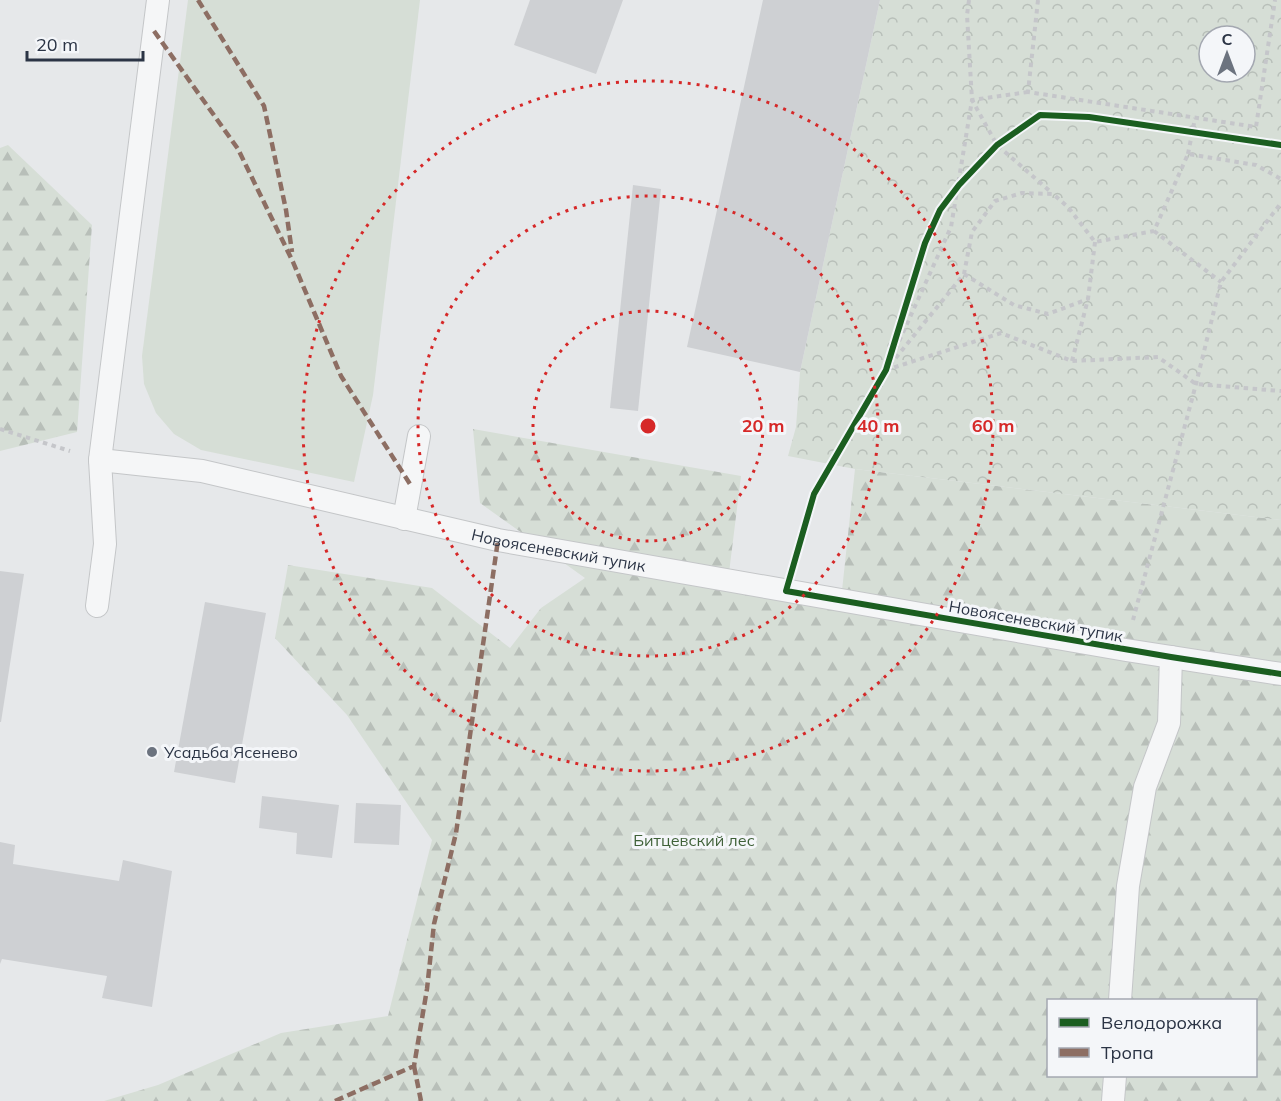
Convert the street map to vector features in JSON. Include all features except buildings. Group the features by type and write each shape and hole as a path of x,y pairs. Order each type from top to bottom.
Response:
{"lane":[{"path":"97,606 105,544 100,460 158,0"},
{"path":"404,519 419,436"},
{"name":"Новоясеневский тупик","path":"100,460 202,471 498,540 1126,650 1281,674"},
{"path":"1120,999 1128,886 1145,787 1169,723 1171,657"},
{"path":"1113,1101 1114,1077"}],"path":[{"path":"880,380 951,227 972,100 967,15 969,0"},
{"path":"1028,92 1038,0"},
{"path":"972,100 1028,92 1256,127 1275,0"},
{"path":"972,100 997,145 1068,207 1095,242 1088,299 1072,361"},
{"path":"1154,231 1188,154 1195,118"},
{"path":"1181,131 1202,134"},
{"path":"989,153 1006,139"},
{"path":"1188,154 1256,165 1281,179"},
{"path":"946,202 967,177"},
{"path":"886,370 964,274 972,232 995,201 1022,193 1053,194"},
{"path":"1126,650 1221,282 1281,203"},
{"path":"1095,242 1154,231 1221,282"},
{"path":"964,274 1014,305 1048,314 1088,299"},
{"path":"886,370 906,307"},
{"path":"886,370 1001,333 1072,361 1158,357 1196,384 1281,391"},
{"path":"0,429 100,460"}],"green space":[{"path":"188,0 420,0 373,395 354,482 201,450 174,434 156,413 144,384 142,356"},
{"path":"880,0 1281,0 1281,520 855,469 788,456 796,427 800,372"},
{"path":"8,145 92,225 77,432 0,451 0,148"},
{"name":"Битцевский лес","path":"473,429 741,476 728,581 841,600 855,469 1281,520 1281,1101 104,1101 158,1085 281,1033 388,1016 432,840 347,715 275,638 288,565 432,588 510,648 541,608 585,578 480,503"}],"marked path":[{"path":"198,0 264,106 286,210 292,252"},
{"path":"154,31 238,149 293,262 341,376 410,484"},
{"path":"335,1101 414,1066 427,989 434,924 456,833 498,540"},
{"path":"414,1066 421,1101"}],"cycle path":[{"path":"1281,145 1089,117 1040,115 997,145 959,185 940,210 925,243 886,370 814,494 786,591 1281,674"}],"place":[{"name":"Усадьба Ясенево","path":"152,752"}]}
